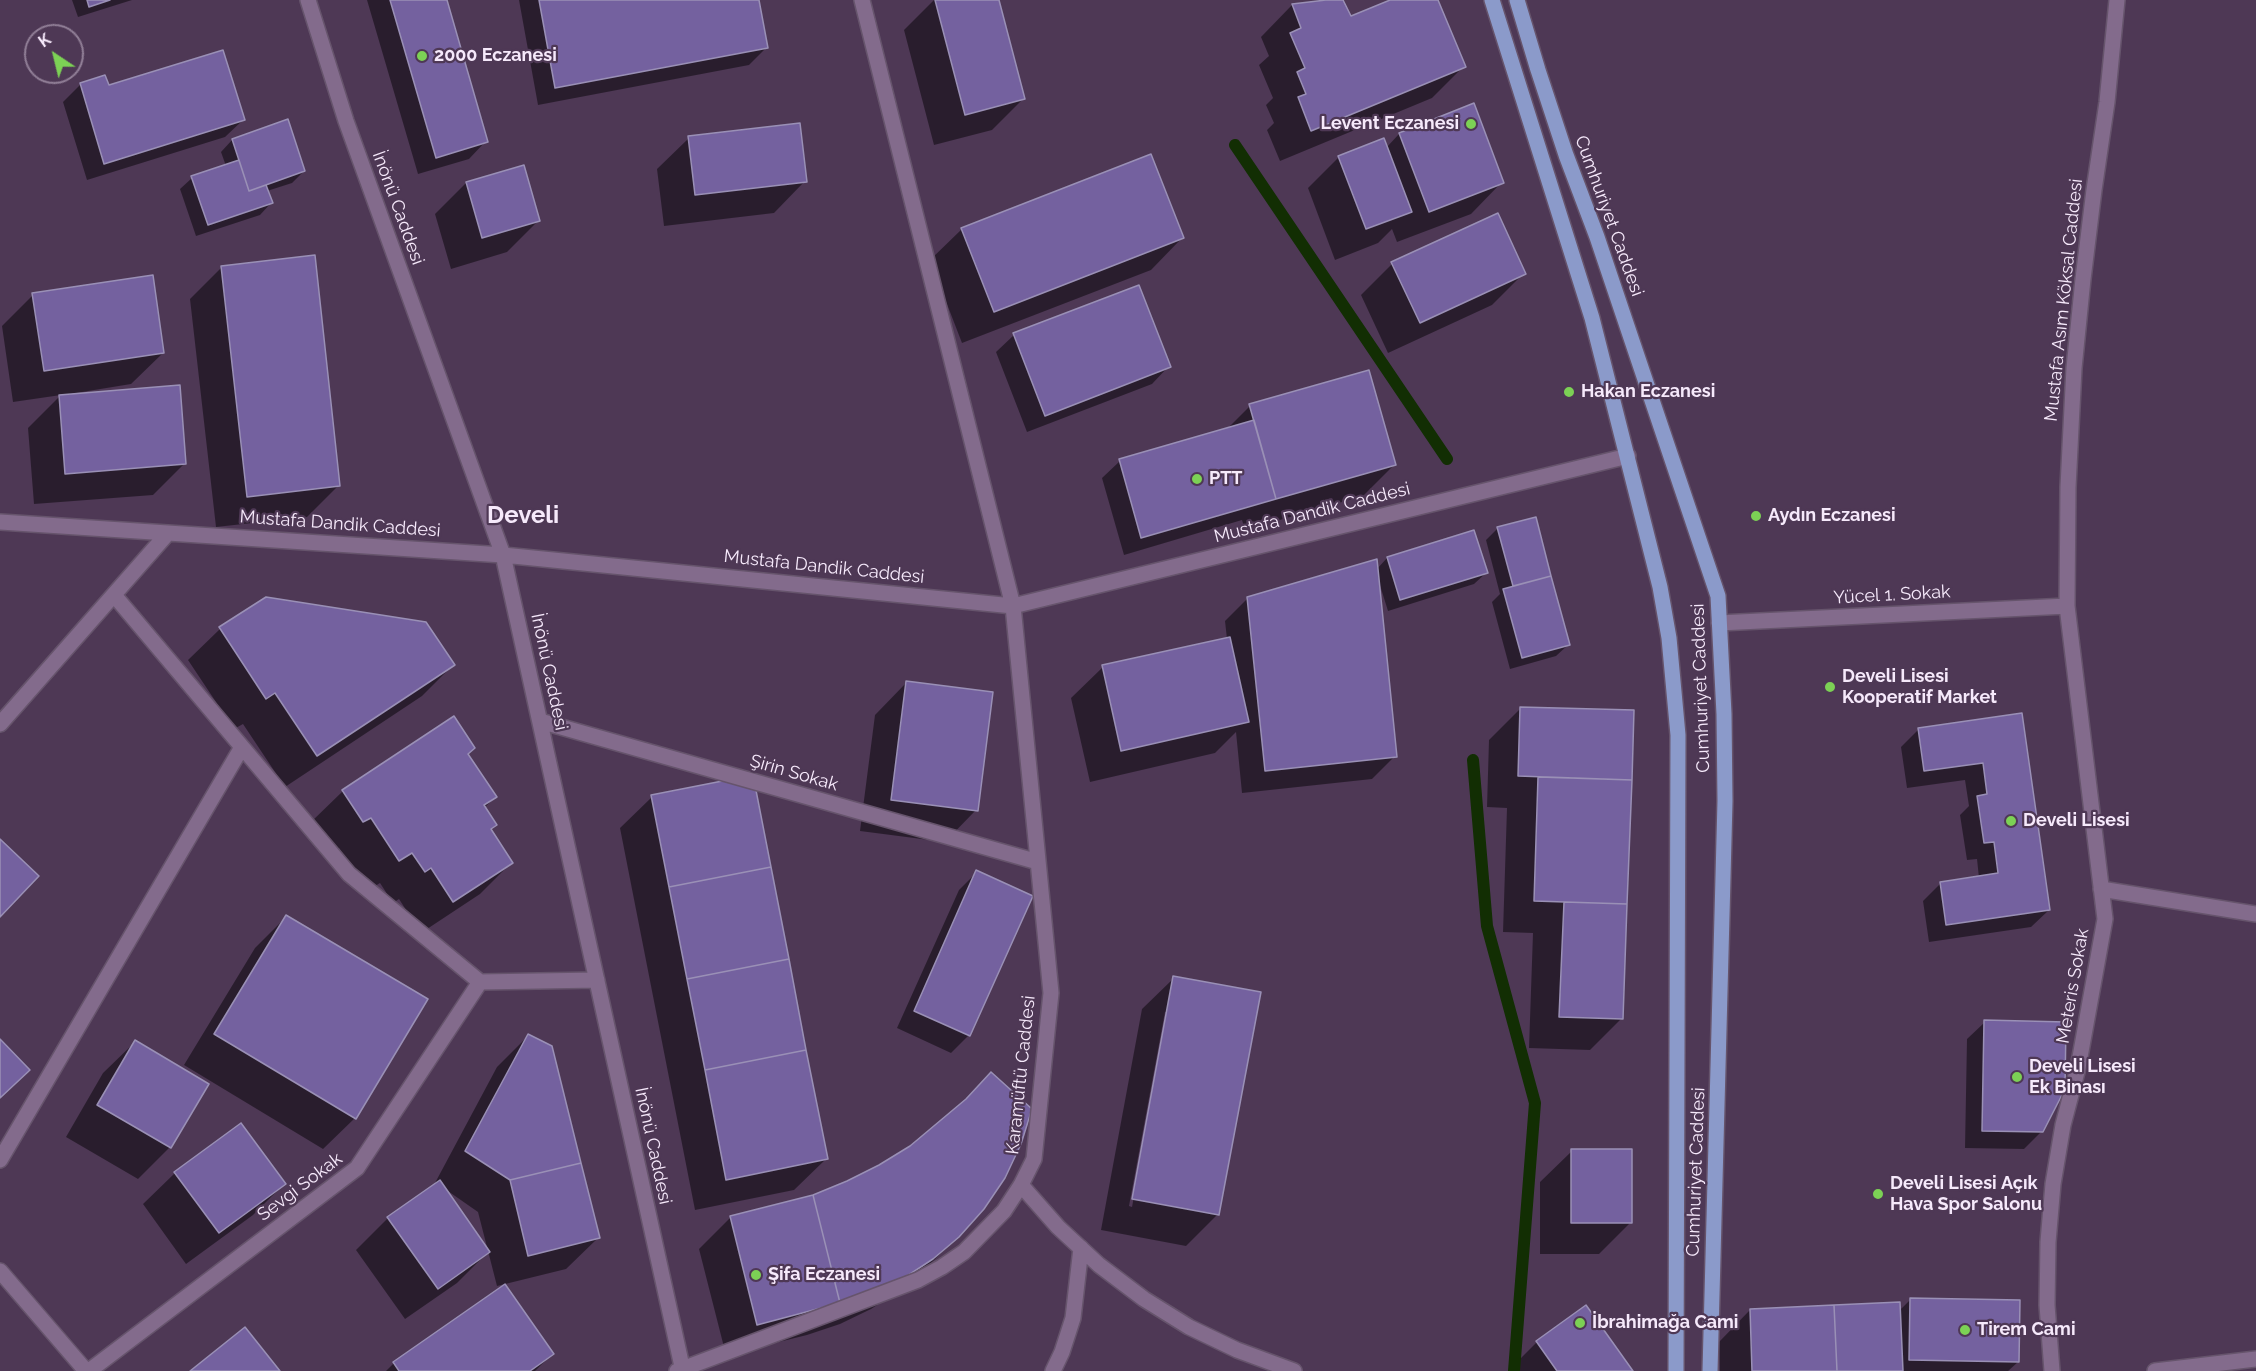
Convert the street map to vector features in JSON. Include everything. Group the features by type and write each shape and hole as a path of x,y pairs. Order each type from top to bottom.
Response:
{"main road":[{"name":"Cumhuriyet Caddesi","path":"1492,0 1592,318 1660,587 1675,686 1678,735 1676,1371"},
{"name":"Cumhuriyet Caddesi","path":"1517,0 1559,134 1597,237 1718,596 1724,714 1725,801 1710,1371"}],"street":[{"name":"İnönü Caddesi","path":"308,0 346,121 503,555 681,1370"},
{"name":"Karamüftü Caddesi","path":"681,1370 918,1280 942,1268 984,1234 1004,1211 1021,1185 1034,1158 1051,993 1014,606 862,0"},
{"name":"Mustafa Asım Köksal Caddesi","path":"2067,606 2068,487 2074,368 2094,190 2108,102 2116,0"},
{"name":"Mustafa Dandik Caddesi","path":"2,522 503,555 1014,606 1628,456"},
{"path":"0,507 2,522"},
{"path":"0,724 168,533"},
{"path":"114,595 349,874 480,982 597,980"},
{"name":"Yücel 1. Sokak","path":"1719,622 2067,606"},
{"name":"Meteris Sokak","path":"2052,1371 2047,1305 2048,1242 2052,1196 2063,1125 2078,1068 2105,919 2067,606"},
{"name":"Şirin Sokak","path":"540,721 1038,862"},
{"path":"0,1160 242,747"},
{"path":"2101,889 2256,914"},
{"name":"Sevgi Sokak","path":"87,1371 357,1168 480,982"},
{"path":"1021,1185 1058,1227 1099,1265 1144,1299 1189,1327 1237,1350 1294,1371"},
{"path":"1053,1371 1073,1318 1079,1283 1081,1248"},
{"path":"0,1271 87,1371"},
{"path":"2155,1371 2256,1359"}],"building":[{"path":"87,0 110,0 89,7"},
{"path":"390,0 447,0 488,142 436,158"},
{"path":"539,0 759,0 768,48 555,88"},
{"path":"935,0 999,0 1025,99 965,115"},
{"path":"1343,0 1351,16 1390,0 1438,0 1466,67 1311,131 1298,97 1306,94 1297,72 1305,68 1290,33 1301,28 1292,4"},
{"path":"223,50 245,120 104,164 80,84 105,75 109,85"},
{"path":"1474,103 1504,183 1429,212 1399,133"},
{"path":"288,119 305,171 249,191 232,139"},
{"path":"800,123 807,182 695,195 688,136"},
{"path":"1384,138 1412,212 1366,229 1338,156"},
{"path":"1151,154 1184,238 994,312 961,228"},
{"path":"239,160 249,191 266,185 273,203 208,225 191,176"},
{"path":"524,165 540,221 482,238 466,182"},
{"path":"1498,213 1526,274 1420,323 1391,262"},
{"path":"315,255 340,486 247,497 221,266"},
{"path":"153,275 164,353 44,371 32,293"},
{"path":"1139,285 1171,367 1045,416 1013,333"},
{"path":"1369,370 1396,465 1276,499 1249,404"},
{"path":"180,385 186,464 65,474 59,395"},
{"path":"1254,420 1276,499 1141,538 1119,459"},
{"path":"1536,517 1551,576 1513,586 1497,527"},
{"path":"1474,530 1488,573 1400,600 1387,557"},
{"path":"1377,559 1397,757 1265,771 1247,597"},
{"path":"1551,576 1570,645 1522,658 1503,589"},
{"path":"266,597 426,622 455,665 317,756 275,693 266,699 219,627"},
{"path":"1230,637 1249,722 1121,751 1102,665"},
{"path":"906,681 993,692 978,811 891,800"},
{"path":"1520,707 1634,710 1632,780 1518,776"},
{"path":"2022,713 2050,910 1946,925 1940,882 1998,873 1994,842 1984,843 1977,796 1987,794 1983,763 1924,771 1918,728"},
{"path":"454,716 475,748 468,754 497,797 484,805 497,825 491,829 513,863 453,902 431,868 425,872 412,853 399,861 371,818 363,822 342,790"},
{"path":"753,775 771,867 669,887 651,795"},
{"path":"1538,777 1632,780 1627,904 1534,901"},
{"path":"0,839 39,876 0,917"},
{"path":"771,867 789,959 687,979 669,887"},
{"path":"976,870 1033,896 970,1036 914,1011"},
{"path":"1564,902 1627,904 1623,1019 1559,1017"},
{"path":"286,915 428,999 356,1119 214,1034"},
{"path":"789,959 806,1050 705,1070 687,979"},
{"path":"1173,976 1261,992 1219,1215 1132,1199"},
{"path":"1984,1020 2066,1022 2065,1089 2043,1132 1982,1131"},
{"path":"528,1034 552,1046 581,1163 510,1180 465,1151"},
{"path":"0,1039 30,1070 0,1098"},
{"path":"135,1040 209,1084 171,1148 97,1105"},
{"path":"806,1050 828,1159 726,1180 705,1070"},
{"path":"991,1072 1032,1109 1021,1144 1005,1178 984,1209 959,1237 933,1259 904,1278 840,1303 813,1195 879,1165 910,1146 966,1099"},
{"path":"241,1123 286,1184 219,1233 174,1172"},
{"path":"1571,1149 1632,1149 1632,1223 1571,1223"},
{"path":"581,1163 600,1238 528,1256 510,1180"},
{"path":"440,1180 490,1252 438,1289 387,1217"},
{"path":"813,1195 840,1303 757,1325 730,1216"},
{"path":"505,1284 554,1354 530,1371 399,1371 393,1362"},
{"name":"Tirem Cami","path":"1910,1298 2020,1300 2019,1362 1909,1360"},
{"path":"1900,1302 1903,1371 1837,1371 1834,1305"},
{"name":"İbrahimağa Cami","path":"1586,1305 1633,1371 1557,1371 1536,1341"},
{"path":"1834,1305 1837,1371 1752,1371 1750,1309"},
{"path":"245,1327 280,1371 190,1371"}],"waterway":[{"path":"1235,145 1447,459"},
{"path":"1473,760 1487,926 1535,1103 1514,1371"}],"place":[{"name":"2000 Eczanesi","path":"422,56"},
{"name":"Levent Eczanesi","path":"1471,124"},
{"name":"Hakan Eczanesi","path":"1569,392"},
{"name":"PTT","path":"1197,479"},
{"name":"Aydın Eczanesi","path":"1756,516"},
{"name":"Develi Lisesi Kooperatif Market","path":"1830,687"},
{"name":"Develi Lisesi","path":"2011,821"},
{"name":"Develi Lisesi Ek Binası","path":"2017,1077"},
{"name":"Develi Lisesi Açık Hava Spor Salonu","path":"1878,1194"},
{"name":"Şifa Eczanesi","path":"756,1275"},
{"name":"İbrahimağa Cami","path":"1580,1323"},
{"name":"Tirem Cami","path":"1965,1330"}],"district":[{"name":"Develi","path":"523,516"}]}
